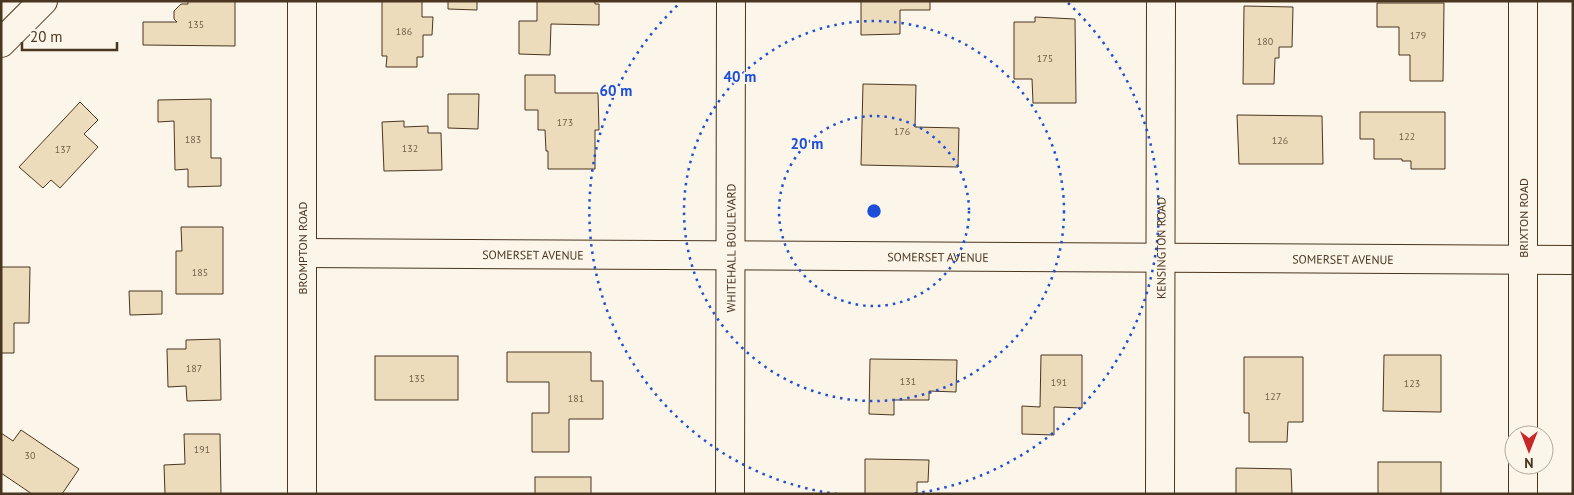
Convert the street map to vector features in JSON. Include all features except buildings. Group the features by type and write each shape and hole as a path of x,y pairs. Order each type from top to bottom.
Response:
{"street":[{"path":"1,43 42,1"},
{"name":"BROMPTON ROAD","path":"302,1 302,494"},
{"name":"WHITEHALL BOULEVARD","path":"730,494 731,1"},
{"name":"KENSINGTON ROAD","path":"1160,494 1161,1"},
{"name":"BRIXTON ROAD","path":"1523,1 1523,425"},
{"name":"SOMERSET AVENUE","path":"303,253 1573,260"},
{"path":"1522,475 1522,494"}]}
